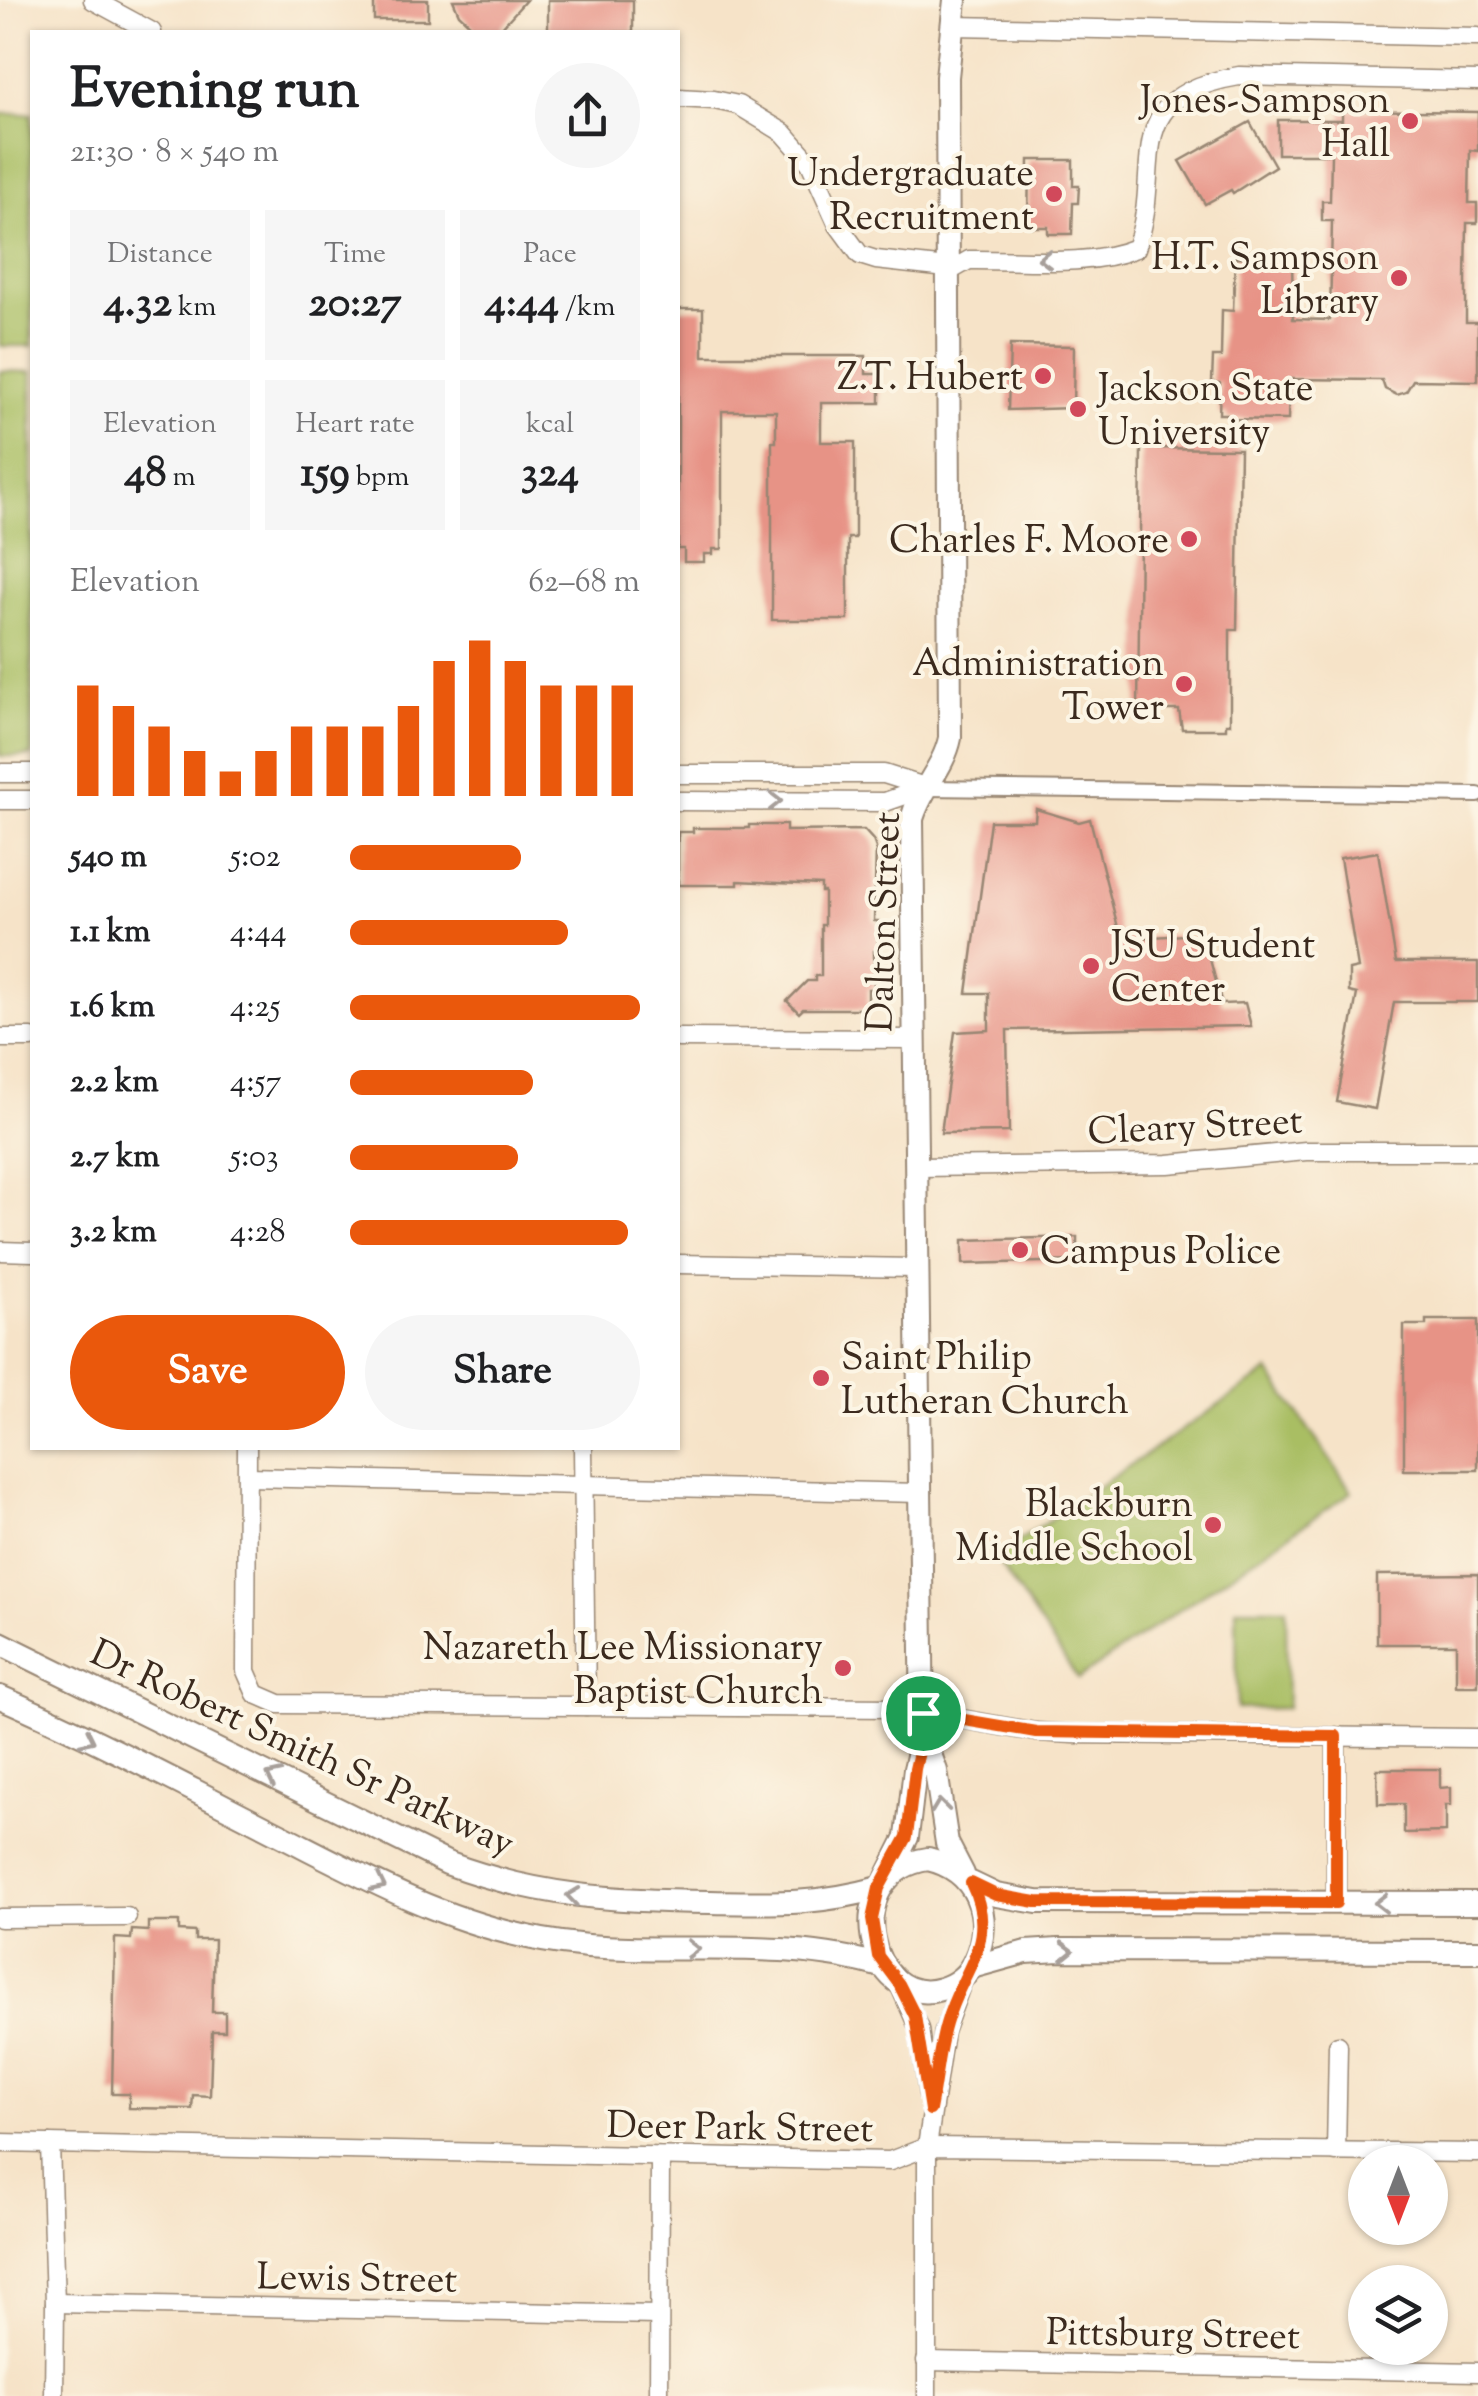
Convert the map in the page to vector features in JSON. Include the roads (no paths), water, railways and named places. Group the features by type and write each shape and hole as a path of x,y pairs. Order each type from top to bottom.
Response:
{"street":[{"path":"92,0 148,30"},
{"name":"Dalton Street","path":"883,1882 907,1837 923,1724 912,818 925,788 946,756 950,738 948,76 955,0"},
{"path":"954,26 1478,36"},
{"path":"680,98 738,105 784,133 810,163 838,226 860,254 876,260 951,268 969,260 1082,258 1117,255 1136,248 1144,227 1148,148 1154,130 1167,110 1208,81 1240,76 1478,81"},
{"path":"0,773 30,773"},
{"path":"680,774 884,774 925,788 1478,794"},
{"path":"680,801 884,802 925,788"},
{"path":"0,800 30,800"},
{"path":"0,1038 30,1038"},
{"path":"680,1038 913,1039"},
{"name":"Cleary Street","path":"915,1166 1168,1164 1306,1151 1478,1150"},
{"path":"0,1251 30,1252"},
{"path":"680,1264 916,1268"},
{"path":"248,1450 246,1671 256,1694 279,1704 898,1708 923,1724 1036,1732 1478,1738"},
{"path":"582,1450 586,1706"},
{"path":"248,1477 920,1493"},
{"name":"Dr Robert Smith Sr Parkway","path":"0,1643 447,1863 494,1881 598,1900 811,1903 883,1882"},
{"path":"0,1697 386,1888 457,1919 526,1937 578,1944 821,1951 892,1975 912,1990 932,1992 968,1972 1026,1952 1478,1951"},
{"name":"Dalton Street","path":"923,1724 936,1771 948,1843 967,1879"},
{"path":"1336,1736 1336,1903"},
{"path":"930,2110 919,2029 873,1938 872,1919 883,1882 912,1862 928,1859 945,1863 996,1895 1036,1902 1478,1903"},
{"path":"927,2396 930,2110 944,2032 984,1926 967,1879"},
{"path":"0,1918 127,1918"},
{"path":"1336,2152 1338,2045"},
{"name":"Deer Park Street","path":"0,2143 890,2160 927,2147 1478,2153"},
{"path":"50,2144 54,2396"},
{"path":"659,2396 660,2158"},
{"name":"Lewis Street","path":"55,2303 658,2315"},
{"name":"Pittsburg Street","path":"926,2361 1478,2372"}],"place":[{"name":"Jones-Sampson Hall","path":"1410,121"},
{"name":"Undergraduate Recruitment","path":"1054,194"},
{"name":"H.T. Sampson Library","path":"1399,278"},
{"name":"Z.T. Hubert","path":"1043,376"},
{"name":"Jackson State University","path":"1078,409"},
{"name":"Charles F. Moore","path":"1189,539"},
{"name":"Administration Tower","path":"1184,684"},
{"name":"JSU Student Center","path":"1091,966"},
{"name":"Campus Police","path":"1020,1250"},
{"name":"Saint Philip Lutheran Church","path":"821,1378"},
{"name":"Blackburn Middle School","path":"1213,1525"},
{"name":"Nazareth Lee Missionary Baptist Church","path":"843,1668"}]}
